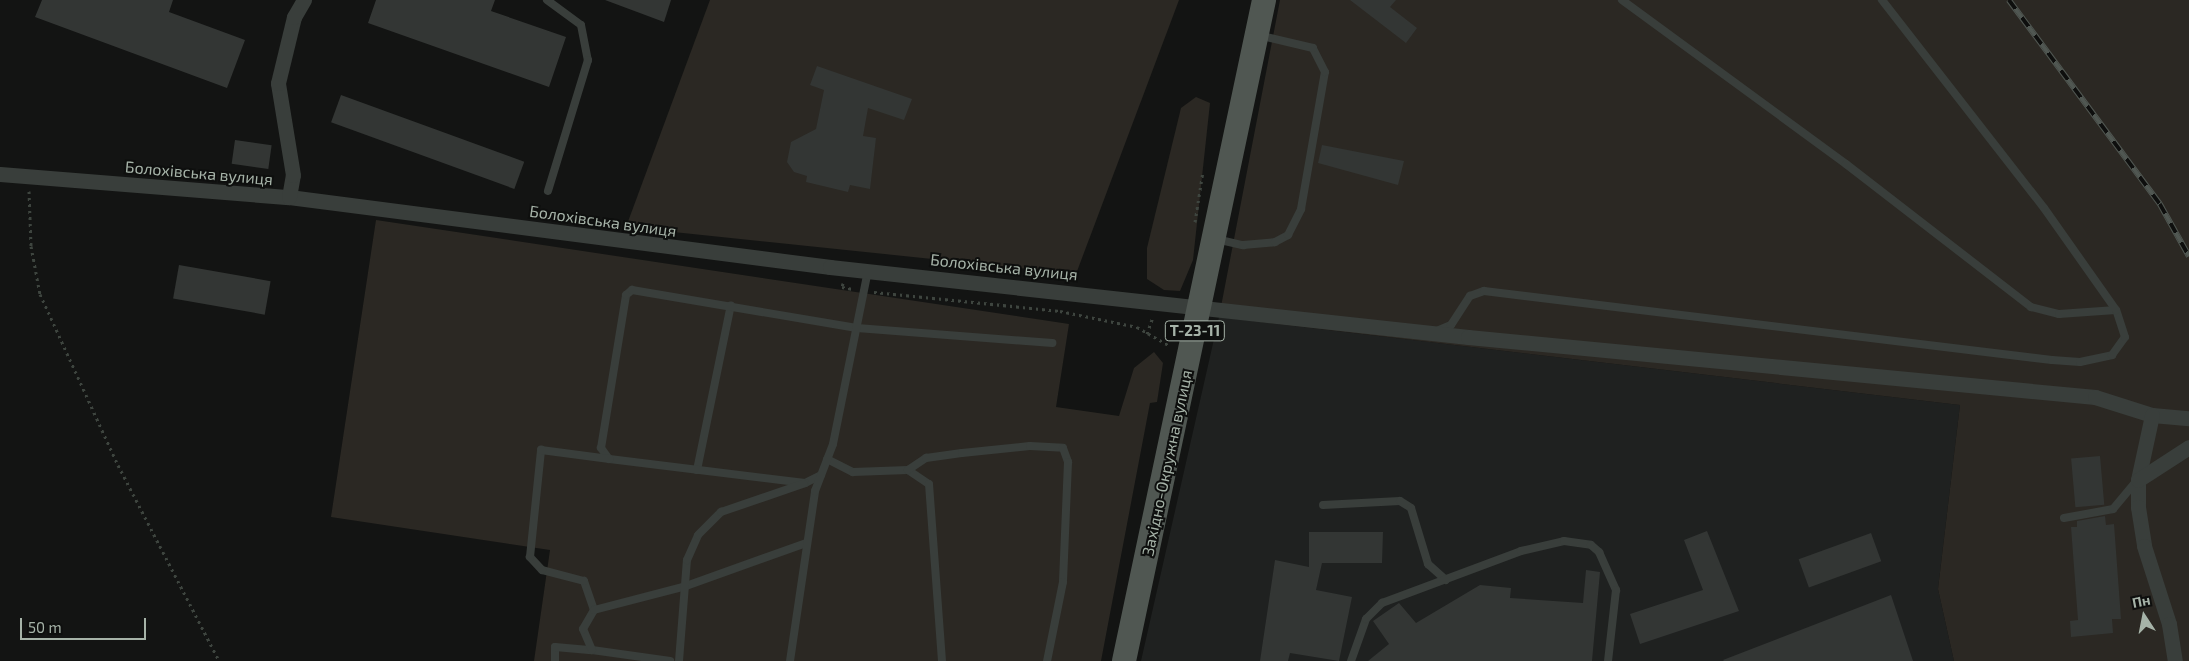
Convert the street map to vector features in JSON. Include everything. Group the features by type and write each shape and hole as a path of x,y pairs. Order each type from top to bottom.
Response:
{"main road":[{"name":"Т-23-11","path":"1200,306 1204,236 1257,35 1264,0"},
{"name":"Західно-Окружна вулиця","path":"1124,661 1200,306"}],"street":[{"path":"288,197 293,175 278,83 294,17 304,0"},
{"name":"Болохівська вулиця","path":"0,174 288,197 868,271 1200,306 1468,337 2096,397 2152,415 2189,418"},
{"path":"2152,415 2138,480 2144,546 2169,624 2175,661"},
{"path":"2138,480 2189,447"}],"lane":[{"path":"547,0 581,25 588,60 548,191"},
{"path":"1622,0 1846,164 2031,307 2059,314 2116,310"},
{"path":"1432,332 1456,318 1466,299 1484,292 2080,362 2103,359 2119,349 2125,337 2116,310 2044,208 1882,0"},
{"path":"1204,236 1243,245 1275,242 1288,235 1301,209 1325,72 1313,48 1257,35"},
{"path":"790,661 806,543 857,328 868,271"},
{"path":"608,459 601,448 626,295 632,290 857,328 1052,343"},
{"path":"697,470 732,306"},
{"path":"1456,318 1468,337"},
{"path":"827,459 853,472 908,470 926,458 1030,446 1063,448 1068,462 1063,582 1047,661"},
{"path":"594,610 584,580 542,570 530,557 541,450 805,483"},
{"path":"908,470 929,484 942,661"},
{"path":"679,661 687,560 709,521 721,512 805,483 821,475"},
{"path":"2064,518 2113,509 2138,480"},
{"path":"1323,505 1400,501 1411,508 1428,564 1446,580"},
{"path":"1351,661 1366,619 1382,603 1529,549 1564,541 1591,545 1616,590 1608,661"},
{"path":"592,650 582,629 594,610 686,586 806,543"},
{"path":"555,661 555,647 670,661"}],"path":[{"path":"1203,171 1204,236"},
{"path":"28,176 31,246 40,294 118,465 219,661"},
{"path":"842,287 1060,311 1137,327 1173,347"},
{"path":"1147,334 1159,302"}],"shaded area":[{"path":"710,0 1179,0 1076,274 626,227"},
{"path":"1280,0 2189,0 2189,661 1954,661 1938,589 1960,405 1219,317"},
{"path":"1196,97 1210,103 1193,260 1180,291 1164,290 1147,279 1147,248 1181,108"},
{"path":"376,220 1069,324 1056,407 1119,416 1134,368 1154,352 1163,363 1157,402 1150,403 1101,661 534,661 550,550 331,517"},
{"path":"1219,317 1960,405 1938,589 1954,661 1141,661"}],"building":[{"path":"42,0 173,0 169,12 245,40 227,88 35,17"},
{"path":"376,0 495,0 491,11 566,37 549,87 368,23"},
{"path":"605,0 671,0 664,22"},
{"path":"1350,0 1396,0 1390,7 1417,28 1406,43"},
{"path":"817,66 912,99 904,120 868,108 863,136 876,138 870,189 850,185 848,192 806,182 807,176 794,172 787,162 791,142 816,129 824,90 810,85"},
{"path":"341,95 524,162 514,189 331,122"},
{"path":"235,140 272,145 268,169 232,164"},
{"path":"1322,145 1404,161 1398,185 1318,163"},
{"path":"179,265 271,281 265,315 173,298"},
{"path":"2100,456 2104,505 2075,507 2071,459"},
{"path":"2105,516 2106,525 2114,524 2121,619 2112,619 2113,633 2071,637 2070,621 2078,620 2071,527 2077,527 2077,521"},
{"path":"1707,531 1739,611 1640,644 1630,614 1703,590 1684,540"},
{"path":"1309,532 1383,532 1382,563 1322,563 1316,590 1352,597 1339,661 1290,653 1288,661 1260,661 1275,560 1309,567"},
{"path":"1871,533 1881,561 1809,588 1799,559"},
{"path":"1586,570 1600,572 1592,661 1368,661 1389,644 1373,621 1399,603 1416,623 1480,585 1511,588 1510,598 1583,603"},
{"path":"1891,595 1913,661 1723,660"}],"railway":[{"path":"2009,0 2160,204 2189,256"}]}
